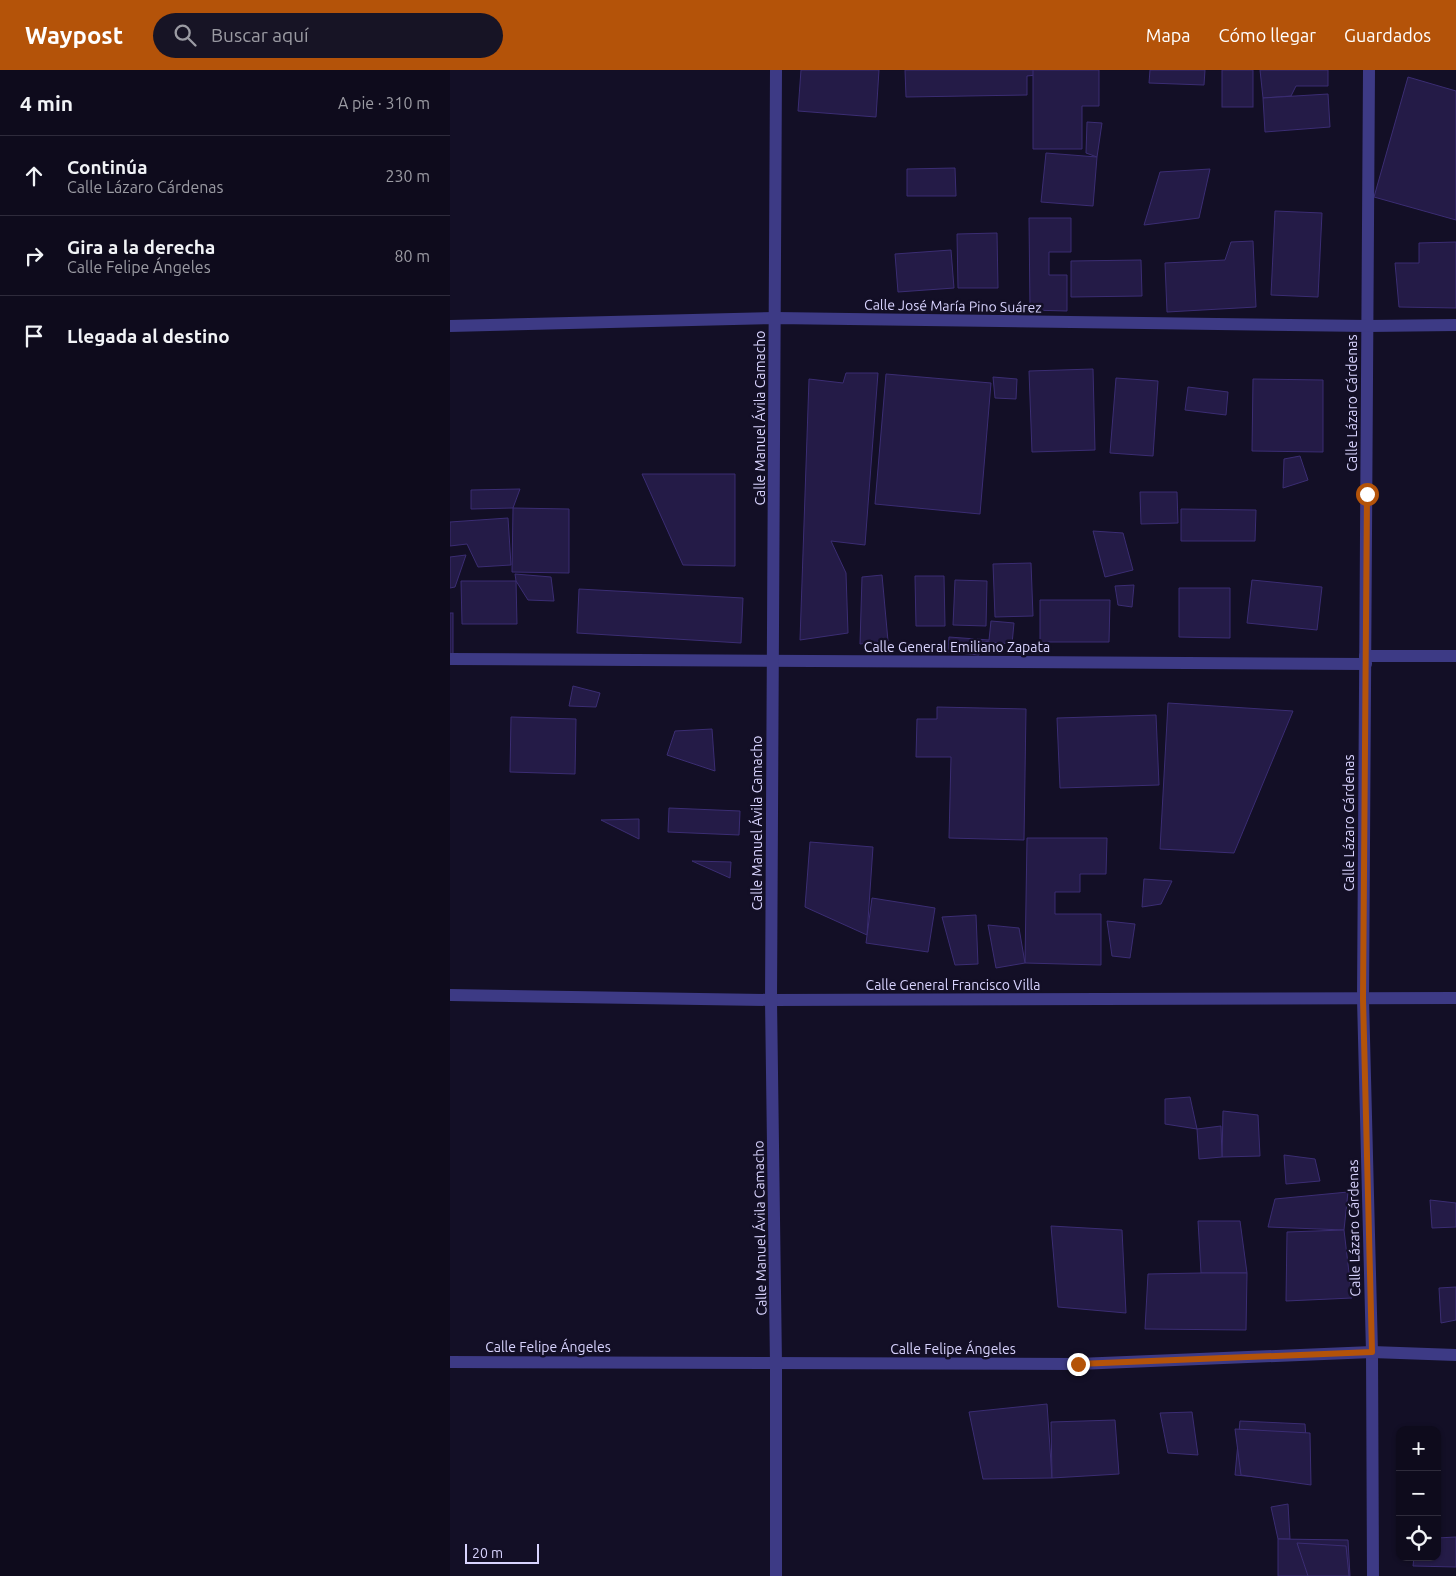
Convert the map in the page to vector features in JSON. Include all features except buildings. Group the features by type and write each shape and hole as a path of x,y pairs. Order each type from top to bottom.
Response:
{"street":[{"name":"Calle Manuel Ávila Camacho","path":"776,70 772,1000 776,1576"},
{"name":"Calle Lázaro Cárdenas","path":"1370,70 1363,999 1372,1352 1373,1576"},
{"name":"Calle José María Pino Suárez","path":"450,326 775,318 1368,326 1456,325"},
{"name":"Calle General Emiliano Zapata","path":"450,659 1366,664 1365,656 1456,656"},
{"name":"Calle General Francisco Villa","path":"450,995 772,1000 1456,998"},
{"name":"Calle Felipe Ángeles","path":"450,1362 1078,1364 1372,1352 1456,1354"}],"route":[{"path":"1078,1364 1372,1352 1363,999 1367,494"}]}
